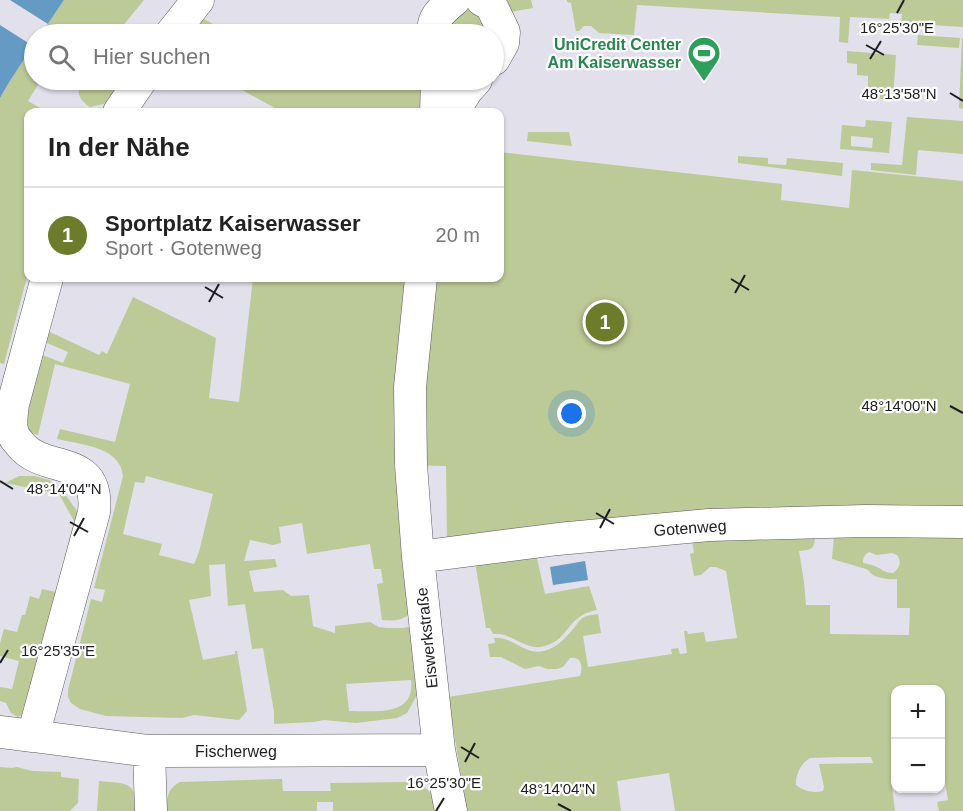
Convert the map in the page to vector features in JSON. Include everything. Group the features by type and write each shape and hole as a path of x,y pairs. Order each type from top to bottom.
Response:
{"street":[{"path":"179,24 198,0"},
{"path":"434,24 438,12 454,0"},
{"path":"483,0 491,5 500,24"},
{"path":"122,108 134,90"},
{"path":"436,108 437,90"},
{"path":"456,108 467,90"},
{"path":"33,736 94,512 95,499 91,484 79,471 37,457 23,448 14,436 11,420 13,404 46,282"},
{"name":"Eiswerkstraße","path":"421,282 411,387 411,465 418,557 439,750 451,811"},
{"name":"Gotenweg","path":"418,557 558,539 709,525 865,521 963,522"},
{"name":"Fischerweg","path":"0,732 148,751 439,750"},
{"path":"148,751 152,811"}],"green space":[{"path":"64,0 144,0 124,24 48,24"},
{"path":"499,0 531,0 533,8 510,12"},
{"path":"567,0 963,0 963,27 901,23 902,14 890,13 889,19 850,17 848,43 839,42 840,17 637,5 634,35 599,33 591,26 584,26 576,31 571,3"},
{"path":"464,9 476,10 486,24 450,24"},
{"path":"200,17 213,24 194,24"},
{"path":"918,35 960,38 959,48 917,45"},
{"path":"963,38 963,109 959,108"},
{"path":"847,51 896,55 893,100 868,98 868,76 857,75 857,64 847,63"},
{"path":"24,59 24,90 35,90 28,101 40,108 24,108 26,282 4,364 0,363 0,98"},
{"path":"79,90 120,90 112,102 90,107 79,95"},
{"path":"242,90 424,90 423,108 275,108"},
{"path":"907,117 963,121 963,154 918,150 916,175 871,170 871,163 902,165"},
{"path":"866,120 892,122 889,153 840,149 842,125 865,127","holes":["851,136 873,138 872,148 851,146"]},
{"path":"528,132 569,132 572,146 527,141"},
{"path":"504,152 782,184 781,200 849,208 852,170 963,181 963,509 447,540 446,466 394,465 400,488 412,611 406,617 382,620 377,584 383,583 381,569 374,569 370,544 307,554 302,523 279,527 281,543 273,545 250,540 244,561 275,559 277,567 249,571 254,592 283,590 291,596 309,595 313,626 335,633 335,626 370,622 387,628 413,626 417,695 407,713 397,718 356,723 324,720 274,724 263,648 252,649 245,604 228,606 225,564 209,565 211,596 189,600 203,660 235,654 237,651 247,711 239,720 194,715 182,718 106,716 80,709 71,703 68,697 91,599 102,602 105,590 94,588 123,476 115,458 107,453 88,445 57,439 60,429 115,442 130,384 55,364 38,435 34,434 25,426 21,407 40,354 63,363 68,352 45,342 50,332 99,355 102,351 107,354 133,297 216,338 209,398 239,402 253,282 504,282","holes":["146,476 213,494 194,564 159,555 162,544 123,534 135,482 144,483","411,680 411,692 400,706 391,709 349,711 346,684"]},
{"path":"738,156 768,158 768,164 786,165 787,158 843,163 842,176 738,163"},
{"path":"19,476 34,476 49,480 62,490 77,511 78,524 23,715 18,717 11,713 6,703 0,701 0,687 12,689 19,661 0,656 0,643 4,629 17,632 30,596 39,599 42,589 56,592 74,521 59,494 5,483"},
{"path":"815,535 812,548 799,551 806,605 830,605 830,634 909,635 910,608 897,608 897,579 878,577 866,569 832,559 834,535 963,536 963,811 939,811 937,802 948,800 945,782 945,685 891,685 891,793 895,811 675,811 669,773 617,781 621,811 467,811 448,697 580,676 581,673 581,663 574,658 570,658 563,667 557,669 539,666 525,669 501,657 490,657 488,644 495,643 494,638 501,638 531,651 544,651 553,648 583,618 598,614 601,633 583,636 588,667 672,654 671,649 678,648 680,654 687,653 684,631 688,634 704,632 706,642 737,638 726,571 710,567 701,575 694,576 690,554 694,553 692,541","holes":["869,552 877,555 892,553 897,555 900,562 899,567 890,573 863,563 864,557","871,757 873,763 819,764 823,791 809,791 796,785 799,770 810,758"]},
{"path":"536,554 545,594 589,586 597,610 580,617 553,643 538,647 500,634 493,634 490,628 486,628 475,562"},
{"path":"0,767 61,772 61,777 79,779 78,803 70,811 0,811"},
{"path":"282,779 283,791 331,791 330,783 408,782 429,791 439,811 333,811 333,802 317,802 317,811 167,811 169,794 180,782"},
{"path":"99,781 123,784 132,789 138,811 97,811"}],"water":[{"path":"0,0 64,0 48,24 24,24 24,59 0,98"},
{"path":"585,561 588,580 553,585 550,567"}],"pier":[{"path":"0,0 10,0 48,24 24,24 24,40 0,25"}],"place":[{"name":"UniCredit Center Am Kaiserwasser","path":"704,82"},
{"name":"Sportplatz Kaiserwasser","path":"605,322"}]}
